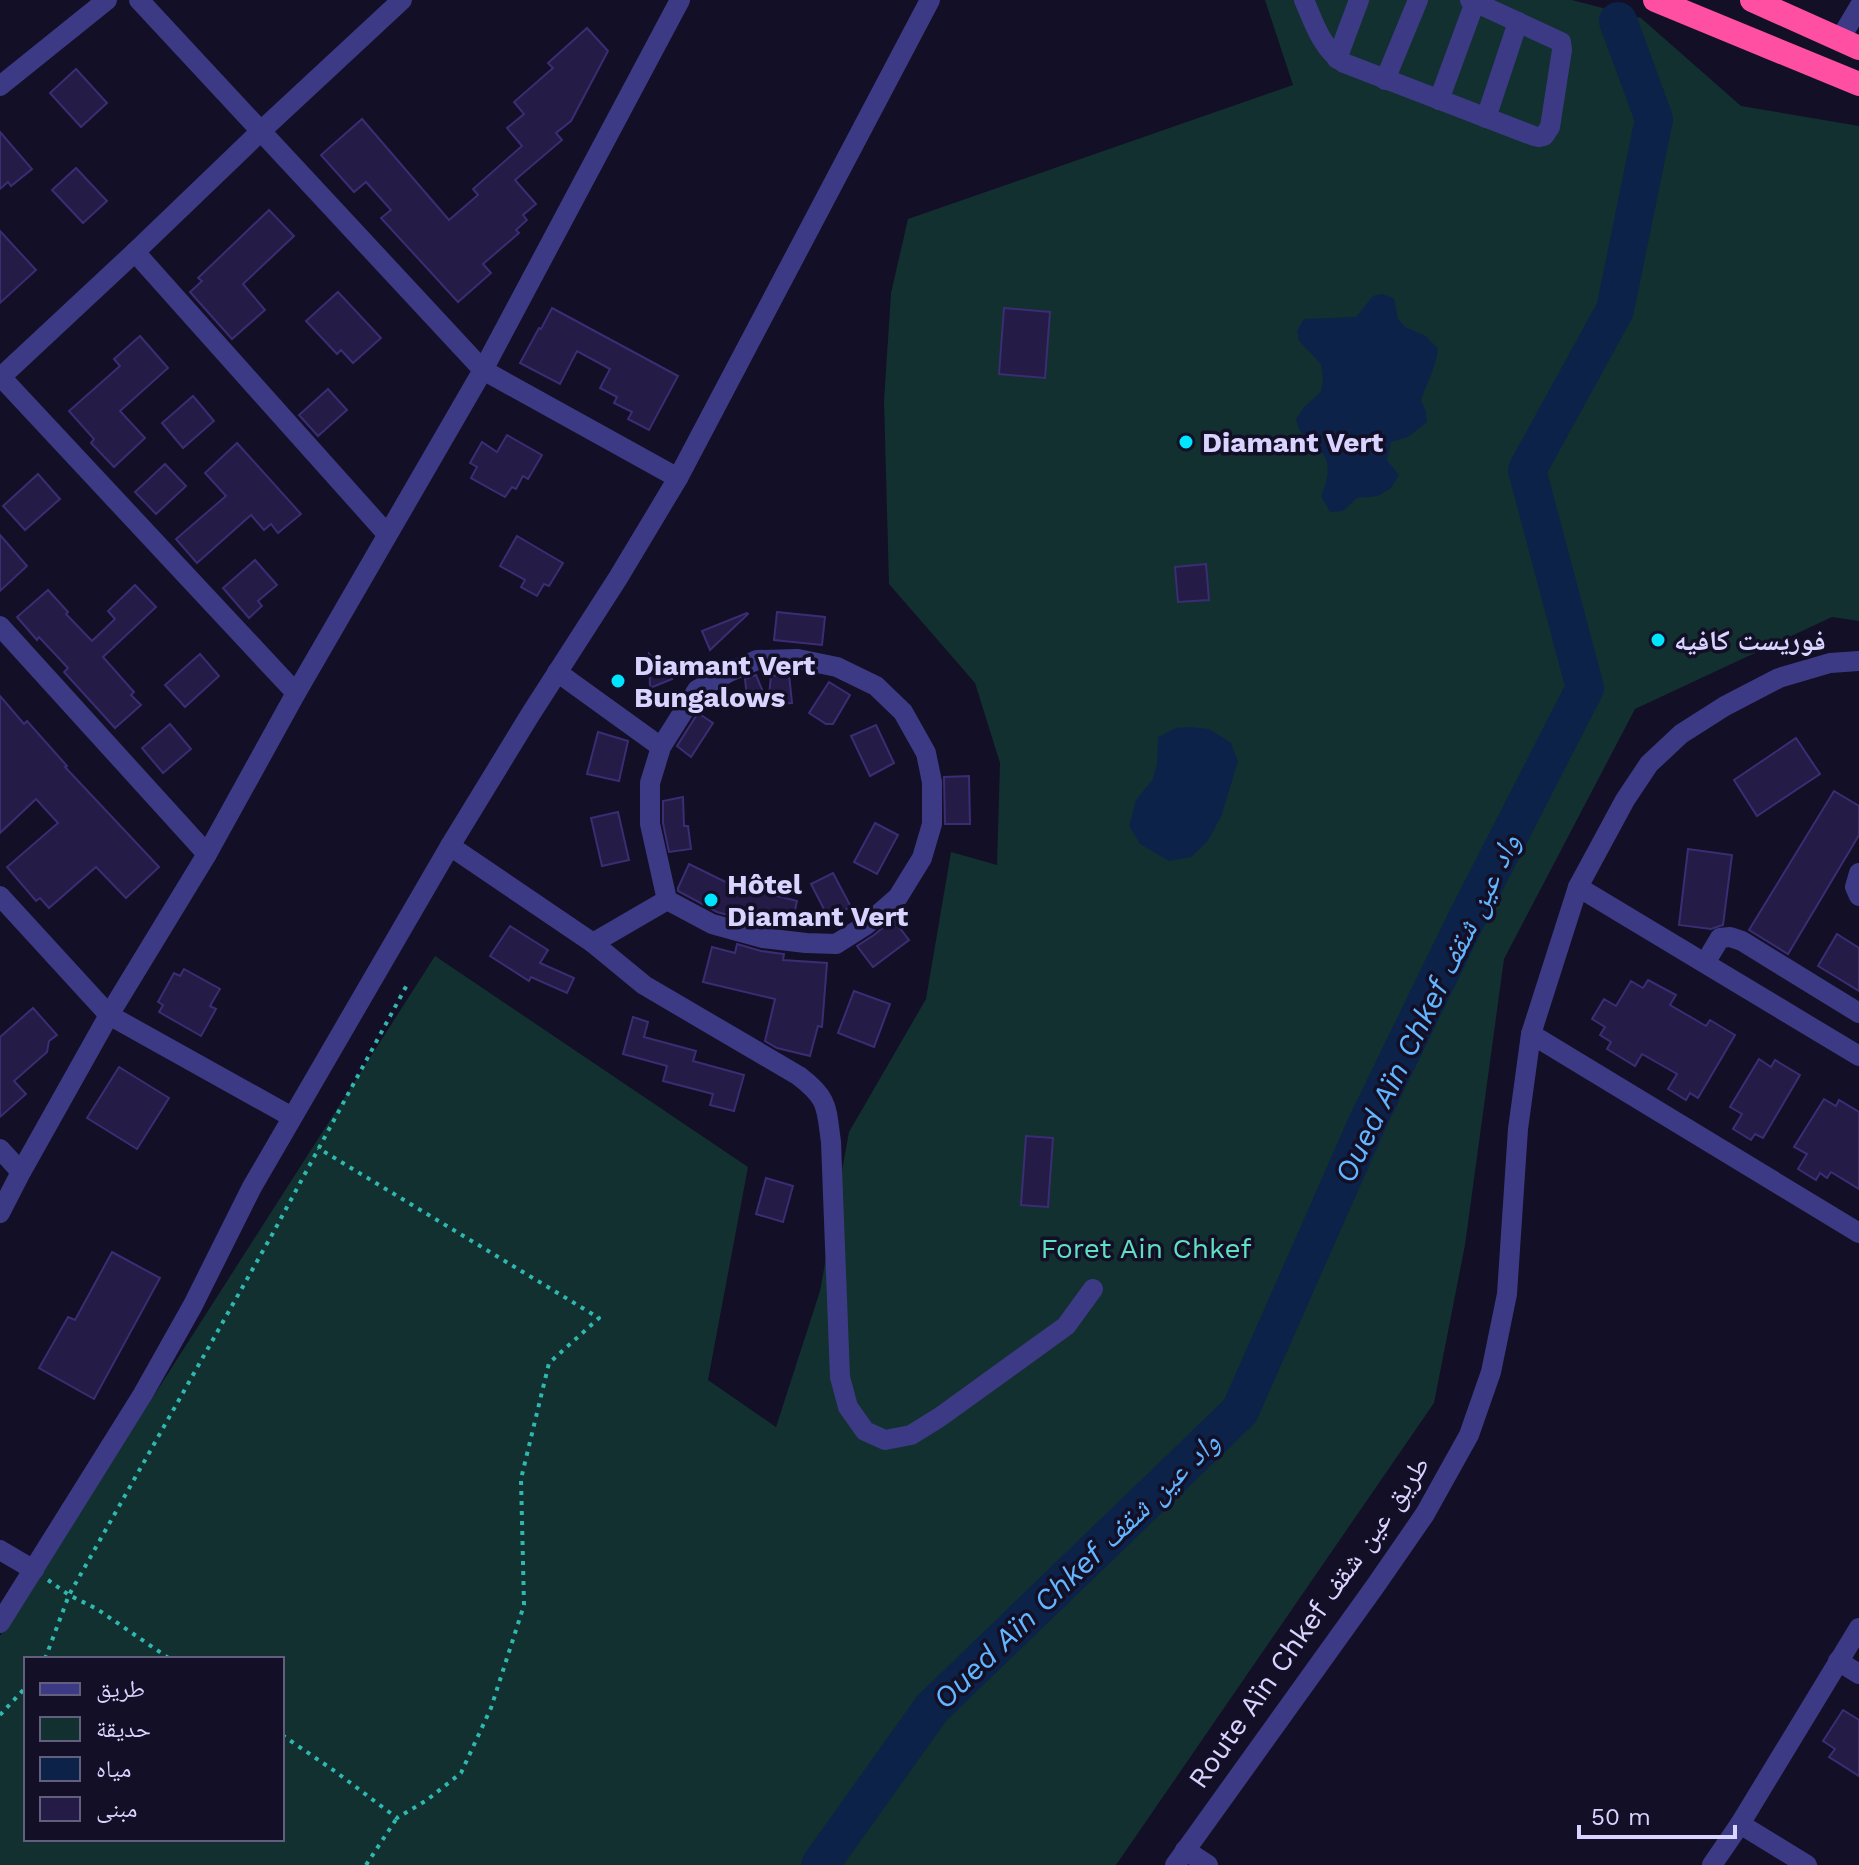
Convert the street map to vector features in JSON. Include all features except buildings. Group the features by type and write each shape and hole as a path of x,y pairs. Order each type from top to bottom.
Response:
{"highway":[{"path":"1655,0 1859,84"},
{"path":"1752,0 1849,44"}],"street":[{"path":"0,86 107,0"},
{"path":"139,0 483,370 678,478"},
{"path":"296,693 0,378 402,0"},
{"path":"0,1213 109,1015 207,854 296,693 483,370 680,0"},
{"path":"0,1623 143,1394 193,1305 252,1187 450,846 678,478 930,0"},
{"path":"1304,0 1324,43 1337,59 1385,80 1486,118 1539,137 1548,132 1562,46 1555,38 1472,1 1439,100"},
{"path":"1337,59 1359,0"},
{"path":"1385,80 1418,0"},
{"path":"1849,44 1859,7"},
{"path":"1486,118 1518,22"},
{"path":"135,252 387,534"},
{"path":"0,626 207,854"},
{"path":"798,659 837,667 876,686 903,712 926,753 932,782 932,824 922,858 898,897 866,925 836,944 763,938 712,924 667,900 650,824 650,783 661,747 697,690 757,660 798,659"},
{"name":"Route Aïn Chkef طريق عين شقف","path":"1180,1858 1425,1514 1469,1435 1491,1372 1507,1294 1518,1129 1531,1034 1578,887 1625,800 1649,764 1681,734 1725,706 1779,678 1830,663 1859,661"},
{"path":"557,672 661,747"},
{"path":"450,846 593,943 644,985 799,1076 818,1091 827,1109 831,1142 840,1377 848,1407 865,1431 885,1440 911,1435 940,1417 1066,1326 1093,1289"},
{"path":"1859,873 1855,887 1859,896"},
{"path":"1578,887 1859,1056"},
{"path":"0,896 109,1015 292,1117"},
{"path":"593,943 667,900"},
{"path":"1705,963 1720,938 1730,937 1742,941 1859,1013"},
{"path":"1531,1034 1859,1233"},
{"path":"0,1149 21,1172"},
{"path":"0,1550 34,1570"},
{"path":"1712,1865 1859,1628"},
{"path":"1838,1661 1859,1674"},
{"path":"1740,1824 1807,1865"},
{"path":"1180,1858 1208,1865"}],"path":[{"path":"46,1657 69,1595 273,1233 408,983"},
{"path":"318,1148 599,1318 549,1363 521,1479 524,1605 491,1708 461,1773 427,1800 397,1818 366,1865"},
{"path":"34,1570 167,1657"},
{"path":"0,1715 24,1689"},
{"path":"284,1736 397,1818"}],"green space":[{"name":"Foret Ain Chkef","path":"1265,0 1572,0 1641,18 1741,106 1859,126 1859,621 1832,617 1635,709 1504,959 1465,1245 1434,1403 1116,1865 0,1865 0,1636 435,956 748,1167 708,1380 776,1427 820,1291 849,1132 926,999 951,852 997,865 1000,763 975,683 889,584 884,401 891,293 908,219 1293,85"}],"water":[{"path":"1382,294 1394,298 1398,319 1405,327 1426,336 1438,349 1421,400 1427,422 1408,437 1391,442 1387,460 1399,475 1391,488 1378,496 1357,498 1343,511 1330,512 1321,496 1327,478 1325,457 1306,438 1296,419 1321,392 1321,364 1299,341 1297,331 1304,319 1356,317 1373,296"},
{"path":"1176,728 1209,729 1231,743 1238,761 1221,817 1207,842 1191,857 1169,861 1140,844 1129,826 1136,800 1153,779 1158,737"}],"waterway":[{"name":"Oued Aïn Chkef واد عين شقف","path":"820,1865 932,1708 1240,1411 1368,1121 1466,920 1585,688 1527,470 1615,310 1654,119 1618,21"}],"place":[{"name":"Diamant Vert","path":"1186,442"},
{"name":"فوريست كافيه","path":"1658,640"},
{"name":"Diamant Vert Bungalows","path":"618,681"},
{"name":"Hôtel Diamant Vert","path":"711,900"}]}
